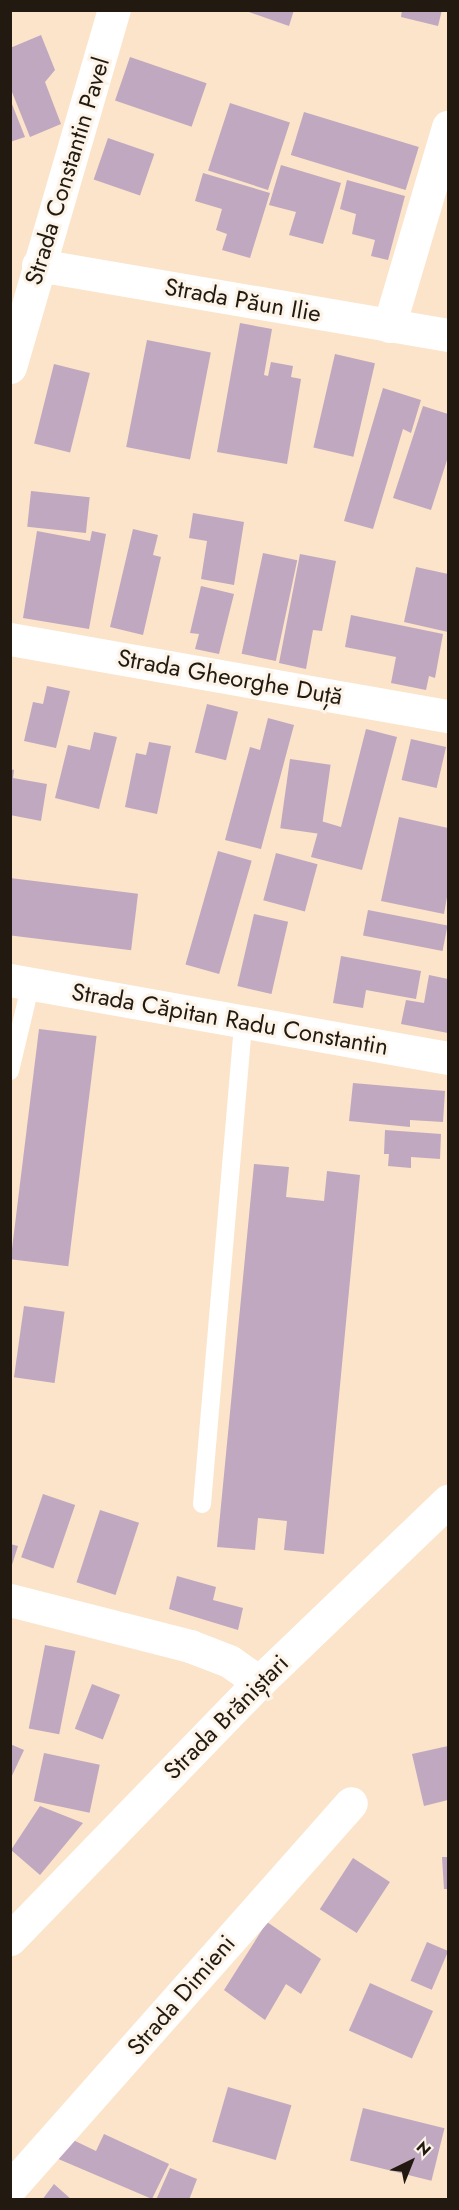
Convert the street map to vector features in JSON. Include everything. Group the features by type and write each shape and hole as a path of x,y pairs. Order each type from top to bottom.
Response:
{"street":[{"name":"Strada Constantin Pavel","path":"10,367 114,10"},
{"path":"388,326 448,127"},
{"name":"Strada Păun Ilie","path":"38,265 448,335"},
{"name":"Strada Gheorghe Duță","path":"10,639 448,716"},
{"name":"Strada Căpitan Radu Constantin","path":"21,981 448,1058"},
{"name":"Strada Brăniștari","path":"18,1921 258,1682 448,1501"},
{"path":"10,1600 190,1646 230,1661 258,1682"},
{"name":"Strada Dimieni","path":"10,2188 351,1803"}],"lane":[{"path":"10,1071 21,981"},
{"path":"202,1504 243,1021"}],"building":[{"path":"243,10 294,10 289,26"},
{"path":"402,10 442,10 438,26 401,17"},
{"path":"41,35 55,70 45,82 61,124 30,137 10,87 10,48"},
{"path":"130,57 207,83 192,127 115,100"},
{"path":"10,99 25,137 10,142"},
{"path":"230,103 290,122 268,190 208,171"},
{"path":"304,112 419,147 406,190 291,155"},
{"path":"108,138 154,154 140,196 94,180"},
{"path":"281,165 341,183 323,244 289,235 296,212 269,205"},
{"path":"203,173 270,193 250,258 222,250 227,234 216,230 222,209 195,201"},
{"path":"347,180 405,196 388,260 371,256 375,240 352,234 356,214 340,209"},
{"path":"240,323 272,329 264,375 268,376 271,362 293,366 291,377 301,379 287,464 217,452"},
{"path":"147,340 211,352 190,459 126,447"},
{"path":"335,354 375,363 353,457 313,448"},
{"path":"54,364 90,373 70,453 34,444"},
{"path":"383,388 421,400 411,433 403,429 373,529 344,521"},
{"path":"423,406 448,414 448,457 431,510 393,498"},
{"path":"31,491 90,497 86,533 27,527"},
{"path":"193,513 244,522 234,585 201,579 207,541 189,538"},
{"path":"133,529 158,535 153,555 161,557 143,635 110,627"},
{"path":"37,531 90,541 92,531 106,534 89,629 23,618"},
{"path":"263,553 297,560 276,661 242,654"},
{"path":"300,554 336,561 322,631 313,630 306,669 279,663"},
{"path":"416,567 448,574 448,632 404,622"},
{"path":"201,586 234,594 219,654 195,649 199,634 190,633"},
{"path":"351,615 443,634 435,678 429,676 426,690 391,683 396,657 345,647"},
{"path":"47,686 70,691 56,748 24,741 33,702 43,704"},
{"path":"207,704 238,712 226,760 195,753"},
{"path":"268,718 294,725 261,849 225,840 250,747 260,750"},
{"path":"366,729 397,737 362,870 311,857 321,821 341,827"},
{"path":"94,732 117,737 99,809 55,798 68,745 90,750"},
{"path":"411,739 446,747 437,788 402,780"},
{"path":"149,742 171,746 157,814 125,807 136,753 146,755"},
{"path":"290,759 331,765 321,834 280,828"},
{"path":"10,769 14,770 13,778 47,784 41,821 10,815"},
{"path":"399,817 448,828 448,891 444,914 381,901"},
{"path":"218,851 252,861 219,974 185,964"},
{"path":"276,853 318,864 305,911 263,900"},
{"path":"10,878 138,894 131,950 10,935"},
{"path":"368,910 448,925 443,951 363,936"},
{"path":"254,914 288,922 271,994 237,986"},
{"path":"341,956 421,971 416,999 366,990 363,1008 333,1003"},
{"path":"429,975 448,979 448,1033 401,1024 406,1000 424,1003"},
{"path":"39,1029 97,1036 68,1266 11,1259"},
{"path":"353,1083 445,1091 443,1122 410,1120 410,1127 349,1121"},
{"path":"385,1130 441,1134 440,1159 411,1157 411,1168 388,1166 389,1154 384,1154"},
{"path":"254,1164 289,1167 286,1197 324,1201 327,1171 360,1175 324,1554 284,1550 287,1521 258,1518 255,1550 217,1547"},
{"path":"24,1306 65,1312 55,1383 14,1377"},
{"path":"43,1494 75,1505 53,1568 21,1557"},
{"path":"100,1510 139,1523 116,1595 77,1582"},
{"path":"10,1544 18,1546 11,1568 10,1568"},
{"path":"177,1576 216,1587 213,1600 243,1608 238,1630 169,1609"},
{"path":"45,1645 75,1651 59,1734 29,1728"},
{"path":"92,1684 120,1695 103,1740 75,1729"},
{"path":"10,1744 24,1750 10,1780"},
{"path":"448,1746 448,1800 424,1806 412,1754"},
{"path":"44,1753 100,1765 90,1813 34,1801"},
{"path":"40,1806 83,1823 40,1875 11,1850"},
{"path":"442,1857 448,1857 448,1889 444,1889"},
{"path":"353,1858 390,1882 357,1933 320,1909"},
{"path":"267,1922 321,1959 301,1994 286,1984 265,2020 224,1990"},
{"path":"427,1942 448,1951 432,1990 411,1981"},
{"path":"370,1983 433,2011 412,2059 349,2031"},
{"path":"228,2087 291,2105 276,2160 212,2142"},
{"path":"363,2108 445,2128 431,2181 350,2160"},
{"path":"104,2134 169,2164 152,2199 56,2158 71,2139 96,2151"},
{"path":"170,2168 197,2179 189,2200 156,2200"},
{"path":"54,2184 72,2200 42,2200"}]}
